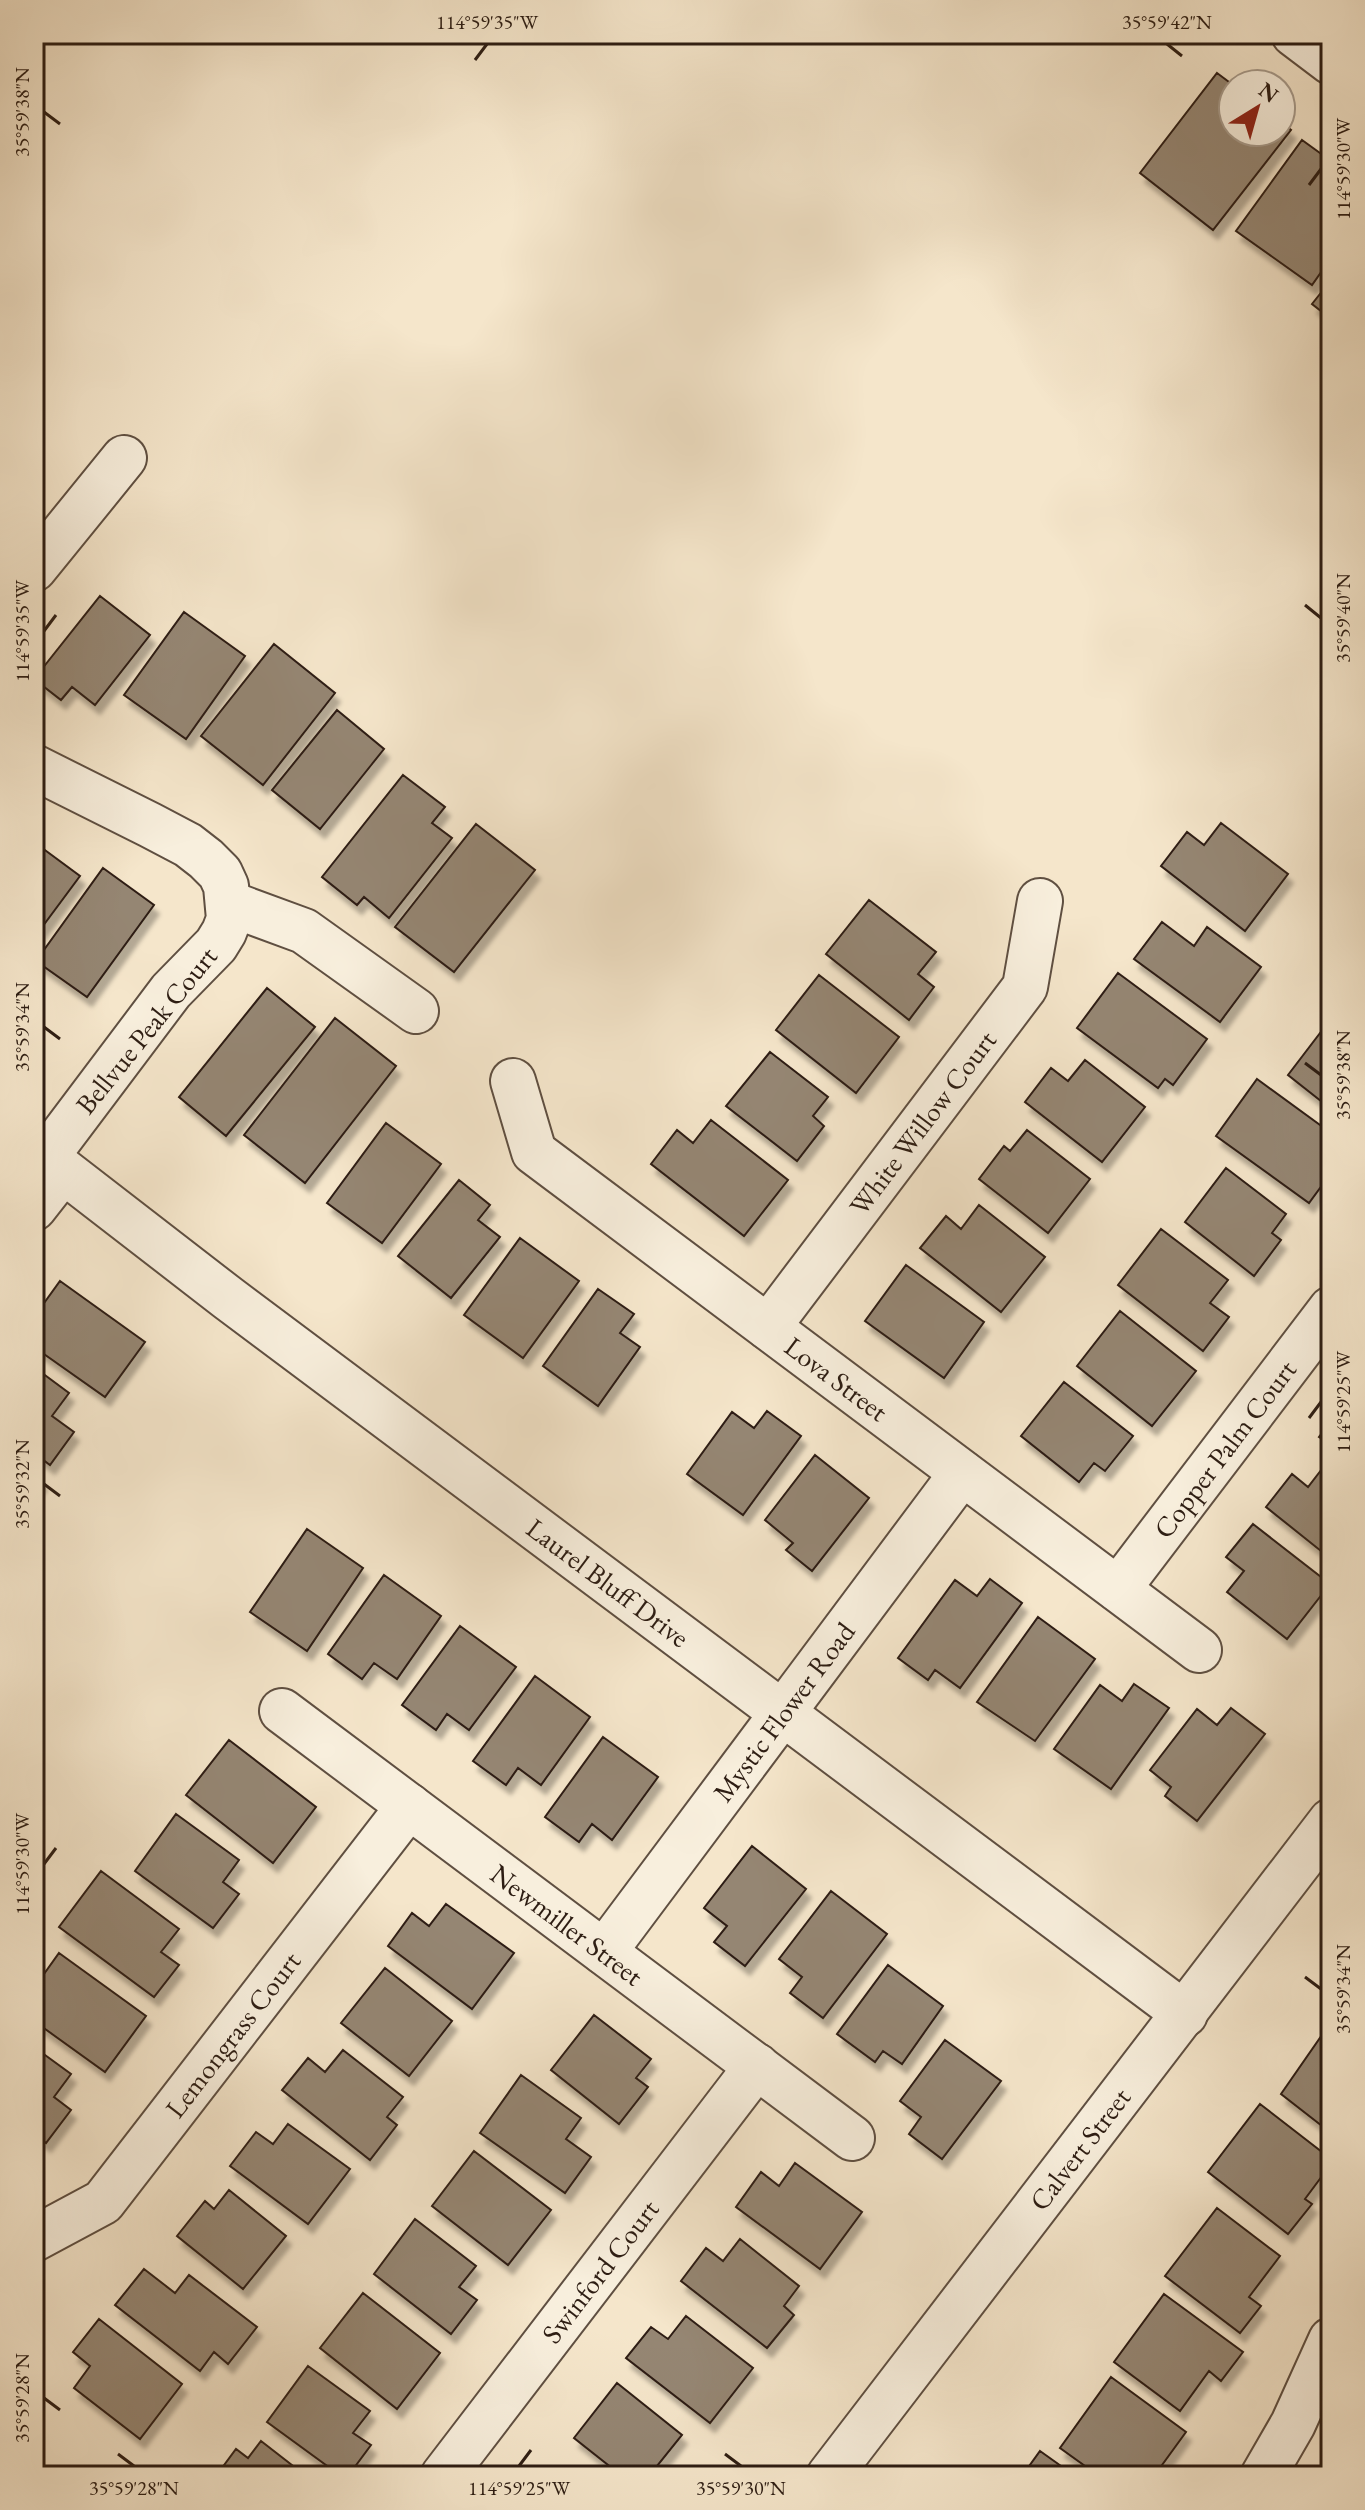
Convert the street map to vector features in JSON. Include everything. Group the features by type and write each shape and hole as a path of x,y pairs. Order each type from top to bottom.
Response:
{"street":[{"path":"1294,34 1331,62"},
{"path":"34,569 124,458"},
{"path":"34,767 188,845 220,873 226,886 228,903 304,931 416,1011"},
{"name":"White Willow Court","path":"768,1327 1025,987 1040,901"},
{"name":"Bellvue Peak Court","path":"34,1208 47,1158 171,991 216,945 229,919 228,903"},
{"name":"Lova Street","path":"513,1081 534,1152 1199,1650"},
{"name":"Laurel Bluff Drive","path":"47,1158 253,1317 1185,2014"},
{"name":"Copper Palm Court","path":"1118,1589 1331,1309"},
{"name":"Mystic Flower Road","path":"604,1952 962,1473"},
{"name":"Newmiller Street","path":"282,1711 852,2138"},
{"name":"Lemongrass Court","path":"34,2239 103,2202 409,1806"},
{"name":"Calvert Street","path":"829,2476 1331,1821"},
{"name":"Swinford Court","path":"443,2476 757,2066"},
{"path":"1263,2476 1293,2424 1331,2340"}],"building":[{"path":"1217,73 1217,148 1277,148 1213,230 1140,173"},
{"path":"1302,140 1331,161 1331,258 1312,285 1236,231"},
{"path":"1331,280 1331,319 1312,304"},
{"path":"100,596 150,635 95,705 72,687 61,700 34,679"},
{"path":"184,612 245,656 186,739 124,695"},
{"path":"274,644 335,693 263,785 201,736"},
{"path":"337,710 384,749 320,829 272,790"},
{"path":"403,775 445,807 432,823 452,838 389,918 364,897 357,905 322,877"},
{"path":"1221,823 1288,874 1245,931 1161,866 1187,832 1204,845"},
{"path":"476,824 535,870 454,972 395,927"},
{"path":"34,842 80,876 34,938"},
{"path":"103,868 154,905 87,997 36,961"},
{"path":"869,900 936,952 918,974 934,987 909,1020 826,954"},
{"path":"1162,922 1194,946 1207,927 1261,967 1220,1022 1134,959"},
{"path":"1118,973 1207,1039 1173,1085 1165,1079 1158,1088 1077,1028"},
{"path":"819,975 899,1037 856,1093 776,1030"},
{"path":"267,988 315,1027 226,1136 179,1097"},
{"path":"335,1018 396,1066 305,1183 244,1135"},
{"path":"1331,1020 1331,1109 1288,1075"},
{"path":"770,1052 828,1097 813,1116 824,1126 797,1161 726,1106"},
{"path":"1085,1060 1145,1107 1102,1162 1025,1102 1051,1068 1068,1081"},
{"path":"1257,1079 1331,1133 1331,1173 1309,1203 1216,1136"},
{"path":"711,1120 788,1180 744,1236 651,1164 677,1130 693,1143"},
{"path":"386,1123 441,1164 382,1243 327,1203"},
{"path":"1027,1130 1090,1179 1048,1233 979,1179 1004,1146 1010,1151"},
{"path":"1226,1168 1286,1214 1272,1233 1281,1240 1254,1276 1185,1222"},
{"path":"459,1180 490,1205 478,1220 500,1237 451,1298 398,1256"},
{"path":"979,1205 1045,1257 1001,1312 920,1248 946,1216 961,1229"},
{"path":"1161,1229 1228,1280 1210,1303 1229,1317 1203,1351 1118,1285"},
{"path":"520,1238 579,1281 523,1358 464,1315"},
{"path":"906,1265 984,1322 944,1378 865,1321"},
{"path":"60,1281 145,1342 105,1397 34,1347 34,1317"},
{"path":"598,1289 634,1314 620,1333 640,1347 598,1406 543,1366"},
{"path":"1120,1311 1196,1371 1152,1426 1077,1366"},
{"path":"34,1367 69,1393 52,1416 74,1432 50,1465 34,1453"},
{"path":"1064,1382 1133,1436 1105,1471 1094,1463 1079,1482 1021,1436"},
{"path":"767,1411 801,1436 743,1515 687,1474 732,1412 754,1428"},
{"path":"1331,1421 1331,1445 1319,1437"},
{"path":"815,1455 869,1498 812,1571 786,1550 793,1543 765,1520"},
{"path":"1325,1465 1331,1469 1331,1559 1266,1507 1292,1474 1308,1487"},
{"path":"34,1475 42,1481 34,1491"},
{"path":"1253,1524 1330,1584 1287,1639 1227,1592 1244,1571 1226,1557"},
{"path":"307,1529 363,1568 307,1651 250,1612"},
{"path":"384,1575 441,1616 397,1679 374,1663 362,1679 328,1654"},
{"path":"990,1579 1022,1603 960,1688 935,1670 928,1680 898,1658 955,1580 977,1596"},
{"path":"1038,1617 1095,1659 1035,1741 977,1702"},
{"path":"460,1626 516,1667 469,1730 447,1714 436,1730 402,1705"},
{"path":"535,1676 590,1717 541,1785 518,1768 506,1785 473,1761"},
{"path":"1134,1684 1169,1708 1111,1789 1054,1749 1100,1685 1122,1701"},
{"path":"1231,1708 1265,1734 1197,1821 1165,1796 1171,1787 1150,1770 1197,1709 1217,1725"},
{"path":"603,1737 658,1777 612,1840 592,1824 579,1842 545,1817"},
{"path":"229,1740 316,1807 273,1863 186,1795"},
{"path":"176,1814 239,1860 223,1882 239,1894 213,1928 135,1871"},
{"path":"752,1846 806,1889 745,1966 714,1942 727,1926 704,1908"},
{"path":"101,1871 179,1929 161,1952 179,1965 154,1997 59,1927"},
{"path":"831,1891 887,1934 823,2018 790,1993 802,1977 779,1959"},
{"path":"446,1904 514,1953 472,2009 388,1946 412,1913 429,1926"},
{"path":"59,1953 146,2016 105,2072 34,2021 34,1988"},
{"path":"888,1965 943,2006 902,2064 883,2051 875,2062 837,2034"},
{"path":"385,1968 452,2021 409,2076 341,2023"},
{"path":"594,2015 651,2059 636,2078 648,2087 619,2124 551,2070"},
{"path":"1331,2022 1331,2133 1281,2094"},
{"path":"945,2040 1001,2081 942,2159 909,2134 921,2117 900,2101"},
{"path":"34,2047 71,2074 54,2097 71,2110 46,2143 34,2134"},
{"path":"343,2050 403,2097 387,2117 397,2125 370,2160 282,2090 308,2058 325,2072"},
{"path":"521,2075 581,2118 566,2139 591,2157 565,2193 480,2133"},
{"path":"1260,2104 1331,2159 1331,2164 1305,2199 1312,2204 1288,2234 1208,2172"},
{"path":"288,2124 350,2169 308,2224 230,2166 256,2132 273,2144"},
{"path":"474,2151 551,2210 508,2265 432,2206"},
{"path":"795,2163 862,2212 820,2269 736,2207 761,2172 779,2186"},
{"path":"229,2190 286,2236 243,2289 177,2236 205,2201 214,2209"},
{"path":"1217,2208 1280,2256 1249,2297 1261,2306 1240,2333 1165,2276"},
{"path":"415,2219 476,2266 459,2287 477,2300 451,2334 374,2274"},
{"path":"740,2239 799,2286 784,2306 794,2315 767,2348 681,2281 706,2248 723,2261"},
{"path":"144,2269 175,2293 189,2275 257,2327 228,2364 214,2352 200,2371 115,2305"},
{"path":"363,2293 440,2353 397,2409 320,2348"},
{"path":"1164,2294 1243,2352 1221,2381 1209,2371 1180,2411 1114,2362"},
{"path":"686,2316 753,2368 710,2423 626,2358 651,2327 668,2339"},
{"path":"99,2319 182,2384 140,2439 74,2388 90,2366 73,2352"},
{"path":"308,2366 370,2411 353,2433 371,2445 348,2476 341,2476 267,2422"},
{"path":"1111,2377 1186,2432 1154,2476 1099,2476 1060,2448"},
{"path":"617,2383 682,2435 649,2476 622,2476 574,2438"},
{"path":"261,2441 306,2476 216,2476 236,2449 248,2458"},
{"path":"1040,2451 1075,2476 1022,2476"},
{"path":"571,2467 583,2476 564,2476"}]}
